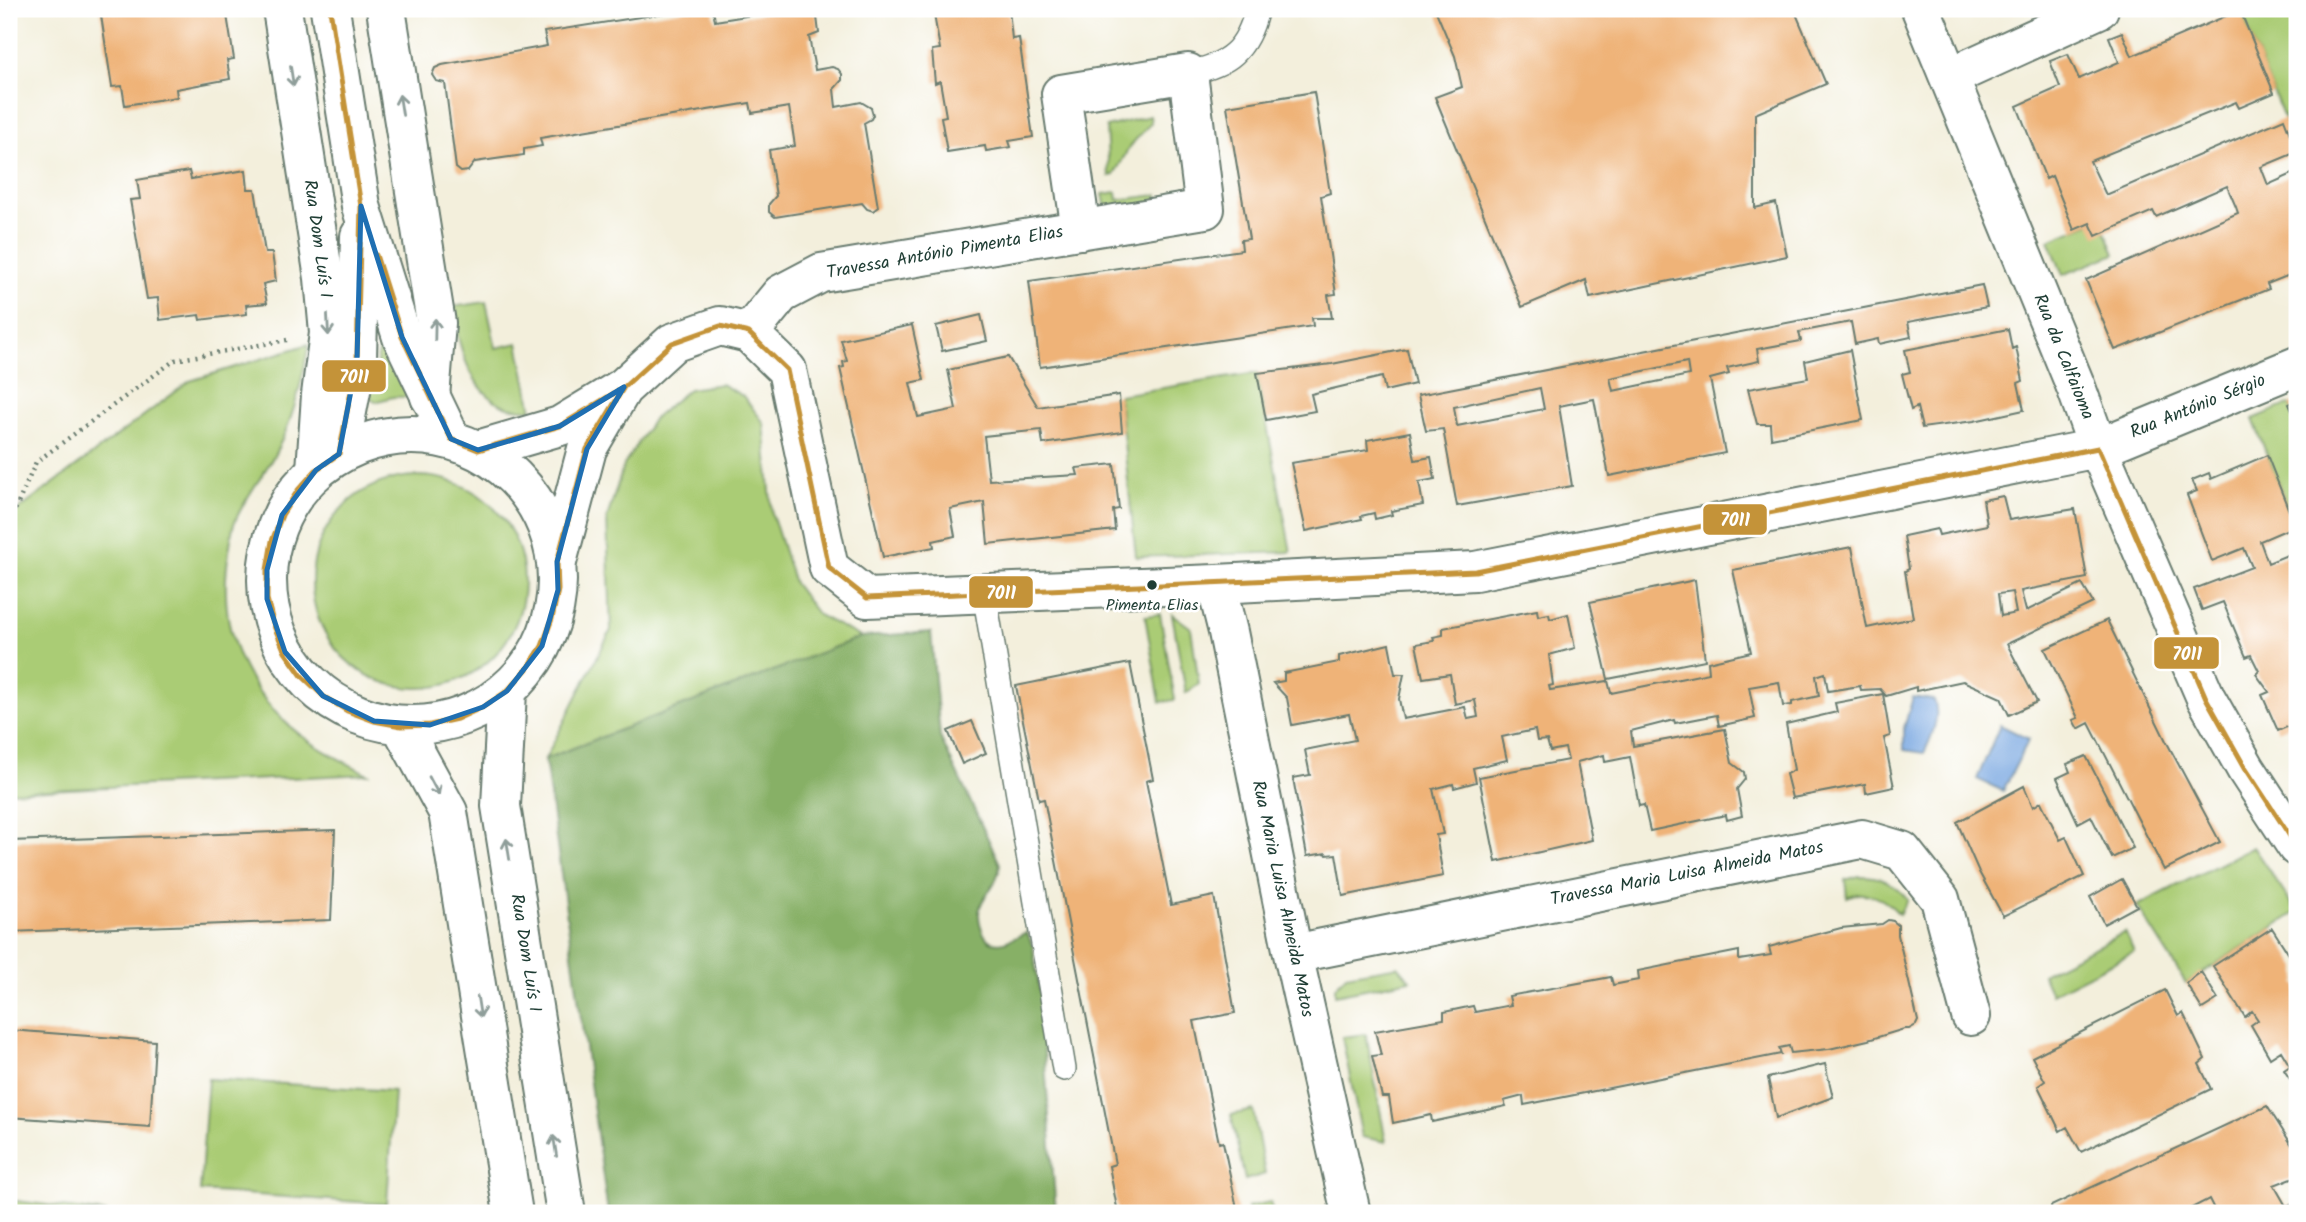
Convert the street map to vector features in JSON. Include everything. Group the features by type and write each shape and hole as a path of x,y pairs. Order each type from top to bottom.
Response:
{"street":[{"name":"Rua Dom Luís I","path":"282,9 324,278 329,333 321,395 328,462"},
{"name":"Rua Dom Luís I","path":"328,462 357,359 360,206 330,9"},
{"path":"386,9 436,323 430,397"},
{"name":"Rua da Calfaioma","path":"1921,9 2076,387 2098,448 2206,698 2246,769 2297,847"},
{"path":"1950,77 2099,9"},
{"name":"Travessa António Pimenta Elias","path":"749,333 781,294 821,273 1081,230 1205,209 1188,73 1061,94 1081,230"},
{"name":"Rua Dom Luís I","path":"360,206 402,337 430,397 464,445"},
{"path":"464,445 560,426 624,387 672,343 720,326 749,333"},
{"name":"Rua António Sérgio","path":"749,333 787,370 829,568 867,598 1475,571 2098,448 2297,366"},
{"path":"557,562 587,449 624,387"},
{"name":"Rua Dom Luís I","path":"422,435 464,445 502,465 522,484 539,508 551,534 557,562 558,590 552,619 542,646 527,669 507,691 483,707 457,719 430,725 401,726 374,721 347,711 323,696 302,676 285,652 274,626 267,599 267,580 272,541 282,514 298,491 328,462 365,442 394,436 422,435"},
{"name":"Rua Maria Luisa Almeida Matos","path":"1216,584 1293,954 1351,1213"},
{"name":"Rua Dom Luís I","path":"507,691 501,806 566,1213"},
{"path":"401,726 448,812 513,1213"},
{"name":"Travessa Maria Luisa Almeida Matos","path":"1293,954 1862,839 1902,850 1940,898 1971,1016"}],"lane":[{"name":"Travessa António Pimenta Elias","path":"1188,73 1210,68 1229,58 1251,32 1256,9"},
{"path":"984,592 1064,1069"}],"path":[{"path":"9,513 16,508 36,463 175,360 329,333"}],"highlighted area":[{"path":"361,206 402,337 451,439 478,450 560,426 624,387 587,449 557,562 558,590 542,646 507,691 483,707 430,725 374,721 323,696 285,652 267,599 267,570 282,515 316,470 339,454 357,359"}],"green space":[{"path":"2239,9 2297,9 2297,150"},
{"path":"1150,116 1151,123 1130,146 1114,175 1109,176 1106,127"},
{"path":"1117,192 1118,200 1157,195 1159,206 1106,209 1103,194"},
{"path":"2090,223 2106,232 2115,254 2063,275 2049,240"},
{"path":"486,302 496,348 518,343 532,410 508,407 492,399 482,389 467,364 451,307"},
{"path":"387,338 412,390 407,397 393,397 375,402 369,397 382,339"},
{"path":"309,344 285,434 233,527 226,575 229,621 242,663 266,702 292,729 313,744 368,774 9,792 9,517 190,381"},
{"path":"1257,373 1291,552 1136,557 1119,395"},
{"path":"721,384 743,396 764,423 772,514 794,583 818,615 861,637 545,759 611,630 607,518 624,465 654,418 689,389"},
{"path":"2289,404 2297,422 2297,532 2253,419"},
{"path":"418,476 459,484 493,507 516,541 524,582 516,623 493,657 459,680 418,688 377,680 343,657 320,623 312,582 320,541 343,507 377,484"},
{"path":"1160,614 1175,700 1160,702 1145,616"},
{"path":"1172,614 1191,628 1199,684 1186,693"},
{"path":"931,632 940,737 1000,864 994,883 981,904 980,922 984,934 993,942 1004,942 1027,932 1033,947 1040,995 1056,1213 608,1213 545,759 861,637"},
{"path":"2253,847 2297,912 2186,983 2137,906"},
{"path":"1859,876 1881,879 1902,893 1908,899 1899,914 1876,897 1861,894 1847,897 1845,880"},
{"path":"2125,932 2134,952 2051,994 2042,974"},
{"path":"1398,966 1410,980 1335,995 1335,987 1346,975"},
{"path":"1366,1034 1386,1142 1362,1137 1342,1037"},
{"path":"208,1079 394,1091 387,1204 200,1191"},
{"path":"1253,1110 1265,1174 1245,1180 1231,1115"},
{"path":"9,1200 107,1213 9,1213"},
{"path":"1270,1202 1273,1213 1249,1213 1248,1207"}],"water":[{"path":"1913,697 1934,700 1936,706 1934,727 1924,753 1904,750 1904,728"},
{"path":"2000,725 2029,739 2003,791 1977,779"}],"building":[{"path":"100,9 226,9 234,59 227,60 230,79 176,89 177,97 125,105 122,86 112,87"},
{"path":"691,9 713,9 715,21 789,9 816,9 819,33 809,37 815,70 832,67 842,74 842,80 834,89 836,107 861,102 871,108 873,115 864,123 878,207 873,211 862,203 775,217 769,212 769,204 776,196 769,150 795,146 789,107 752,113 750,103 540,138 542,146 524,149 524,155 475,162 468,171 461,172 456,168 445,83 436,81 432,75 435,68 547,46 544,32"},
{"path":"933,9 1009,9 1012,39 1019,38 1033,137 1009,141 1011,147 986,151 985,146 947,152 941,117 946,116 940,81 935,83 932,50 940,49"},
{"path":"1435,9 1794,9 1826,84 1755,114 1755,208 1776,203 1787,256 1590,298 1586,280 1522,307 1435,97 1462,87 1455,56"},
{"path":"2240,10 2274,93 2239,108 2236,102 2090,161 2106,195 2284,119 2297,152 2261,167 2268,185 2297,172 2297,272 2267,284 2269,289 2115,350 2086,280 2238,213 2236,207 2227,186 2156,217 2153,211 2096,236 2090,223 2074,230 2052,176 2046,179 2017,106 2060,87 2050,61 2068,54 2079,79 2119,62 2109,37 2122,32 2132,56"},
{"path":"1314,92 1330,193 1321,196 1336,294 1328,295 1332,318 1312,318 1313,326 1040,367 1029,281 1242,250 1241,240 1249,239 1227,106"},
{"path":"246,170 248,189 255,189 265,253 272,253 276,281 263,284 267,303 246,305 247,314 200,320 199,315 160,320 158,298 147,299 130,200 140,199 137,180 189,171 191,179"},
{"path":"1982,285 1987,307 1908,322 1911,337 1879,344 1878,339 1855,344 1851,322 1799,332 1801,341 1757,349 1759,361 1727,368 1729,374 1710,379 1725,453 1609,476 1594,399 1559,406 1572,486 1457,506 1443,429 1426,431 1418,395","holes":["1687,362 1689,375 1613,391 1610,378","1540,388 1544,409 1457,426 1454,407"]},
{"path":"981,315 987,341 942,351 936,326"},
{"path":"912,325 924,380 910,383 918,417 956,409 948,370 1008,357 1038,407 1119,395 1122,432 1043,444 1041,430 984,436 989,480 1078,475 1076,468 1114,464 1119,509 1113,510 1115,530 988,544 984,502 950,509 955,536 933,541 934,547 883,557 840,368 844,367 843,362 847,361 841,340"},
{"path":"2008,329 2012,349 2016,347 2023,381 2018,383 2024,410 1974,421 1922,428 1917,407 1911,410 1902,374 1910,372 1905,350"},
{"path":"1407,349 1415,384 1385,391 1382,377 1311,394 1315,411 1266,420 1257,373 1332,364"},
{"path":"1850,350 1863,420 1771,438 1770,424 1757,424 1748,389 1808,378 1805,361"},
{"path":"2297,401 2297,422 2289,404"},
{"path":"1410,432 1415,460 1431,457 1435,479 1419,482 1423,505 1391,511 1392,515 1375,519 1374,513 1361,516 1362,519 1306,531 1291,463 1368,450 1367,440"},
{"path":"2267,455 2295,526 2260,541 2268,563 2297,551 2297,747 2289,726 2278,731 2262,695 2269,692 2256,674 2259,671 2251,655 2246,657 2223,602 2202,610 2194,589 2252,567 2244,548 2212,561 2187,495 2197,491 2192,480 2209,473 2211,479"},
{"path":"2003,496 2009,520 2075,509 2087,578 2021,591 2026,611 2082,584 2093,603 2007,644 2037,702 2009,715 2001,698 1963,681 1916,691 1916,687 1886,696 1880,689 1861,690 1860,686 1828,691 1825,673 1816,676 1819,696 1792,702 1792,705 1783,706 1779,682 1749,687 1755,718 1719,726 1717,715 1675,723 1674,720 1631,731 1633,746 1725,729 1732,763 1744,772 1745,779 1737,789 1742,816 1727,820 1726,815 1650,831 1644,805 1639,806 1630,757 1605,762 1604,755 1577,762 1592,840 1496,862 1479,777 1568,760 1565,748 1550,751 1547,740 1537,741 1535,730 1520,733 1502,737 1507,760 1473,768 1476,782 1454,788 1453,784 1433,789 1443,834 1436,835 1443,876 1343,896 1336,854 1307,856 1293,778 1310,775 1305,750 1355,740 1349,714 1292,725 1287,698 1273,683 1284,681 1284,673 1339,662 1339,656 1389,644 1395,674 1404,674 1399,699 1403,719 1465,707 1468,719 1478,717 1475,700 1455,704 1450,674 1423,678 1416,644 1434,641 1433,637 1443,635 1443,628 1537,610 1538,616 1549,614 1550,619 1568,614 1575,648 1549,655 1553,685 1549,686 1550,690 1608,681 1611,693 1709,673 1708,662 1751,652 1733,570 1852,547 1867,628 1913,618 1905,571 1909,569 1904,536 1937,529 1939,535 1987,525 1983,500","holes":["2012,592 2016,613 2001,616 1998,594"]},
{"path":"1695,580 1705,660 1608,679 1590,602"},
{"path":"2107,620 2166,741 2220,842 2164,870 2089,723 2078,729 2073,720 2078,718 2045,649"},
{"path":"1130,663 1153,779 1146,781 1171,905 1214,896 1235,1013 1194,1021 1219,1143 1223,1142 1238,1213 1118,1213 1109,1166 1115,1164 1044,799 1039,800 1016,686"},
{"path":"1883,694 1890,736 1884,738 1894,787 1866,793 1865,784 1792,798 1786,774 1794,770 1786,724 1837,712 1835,703"},
{"path":"972,721 986,753 962,764 948,731"},
{"path":"2086,756 2133,848 2112,858 2091,816 2078,823 2057,778 2070,772 2067,764"},
{"path":"2024,786 2033,807 2041,802 2060,840 2066,837 2084,876 2003,916 1979,872 1957,822"},
{"path":"335,830 331,920 9,932 9,841"},
{"path":"2122,879 2137,906 2104,924 2090,897"},
{"path":"1888,920 1898,925 1918,1021 1909,1029 1829,1049 1791,1053 1789,1046 1779,1048 1781,1054 1524,1105 1523,1096 1504,1101 1506,1106 1432,1122 1431,1115 1393,1123 1389,1097 1382,1097 1372,1056 1381,1055 1375,1031 1444,1019 1444,1012 1473,1006 1475,1012 1511,1005 1509,996 1611,977 1613,985 1639,980 1638,971 1739,951 1739,960 1771,955 1769,947 1841,928 1882,924"},
{"path":"2272,928 2297,967 2297,1090 2284,1070 2290,1066 2281,1051 2270,1058 2251,1025 2258,1020 2252,1011 2245,1017 2213,966"},
{"path":"2201,972 2218,999 2202,1009 2186,983"},
{"path":"2165,990 2178,1016 2183,1013 2205,1059 2199,1064 2211,1089 2081,1152 2067,1127 2060,1131 2038,1086 2045,1081 2032,1057"},
{"path":"9,1030 155,1041 150,1127 9,1117"},
{"path":"1825,1064 1833,1097 1776,1118 1768,1078"},
{"path":"2267,1106 2297,1153 2297,1176 2274,1185 2286,1206 2292,1204 2297,1213 2216,1213 2209,1199 2182,1213 2052,1213 2051,1206"}],"transit line":[{"name":"7011","path":"330,9 361,206 357,359 339,454 316,470 298,490 282,515 272,541 267,570 267,599 285,652 302,676 323,696 347,711 374,721 401,726 430,725 457,719 483,707 507,691 527,669 542,646 552,619 558,590 557,562 587,449 624,387 672,343 720,326 749,333 787,370 829,568 867,598 1475,571 2098,448"},
{"name":"7011","path":"376,255 402,337 451,439 478,450 560,426 624,387 634,378"},
{"name":"7011","path":"2098,448 2206,698 2246,769 2297,847"}],"place":[{"name":"Pimenta Elias","path":"1152,585"}]}
